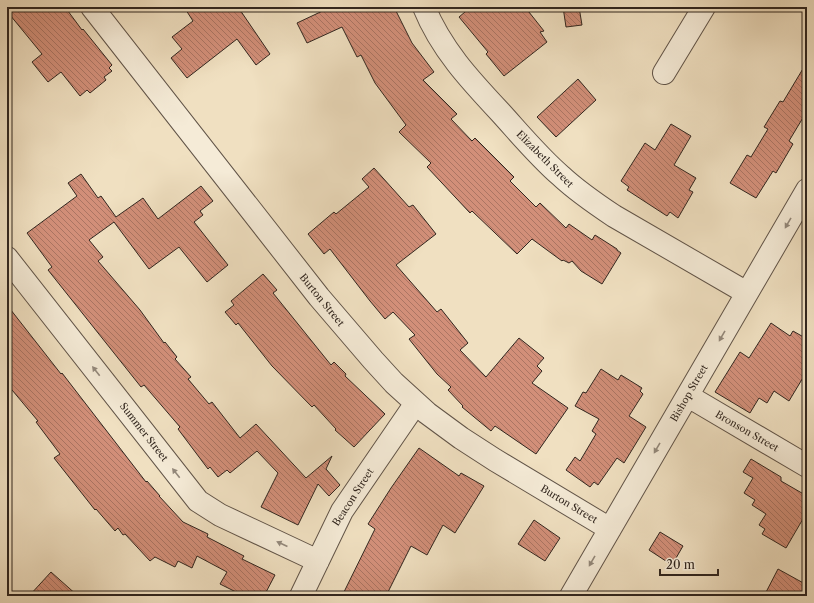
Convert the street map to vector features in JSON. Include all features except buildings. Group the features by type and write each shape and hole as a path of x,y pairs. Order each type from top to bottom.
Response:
{"street":[{"name":"Burton Street","path":"92,7 338,320 394,383 427,413 461,438 610,529"},
{"name":"Elizabeth Street","path":"424,7 443,45 462,71 560,176 595,204 614,216 747,293"},
{"path":"664,73 704,7"},
{"name":"Bishop Street","path":"571,596 807,190"},
{"name":"Summer Street","path":"7,258 198,501 220,515 318,561"},
{"name":"Bronson Street","path":"688,396 807,466"},
{"name":"Beacon Street","path":"301,596 342,511 416,403"}]}
